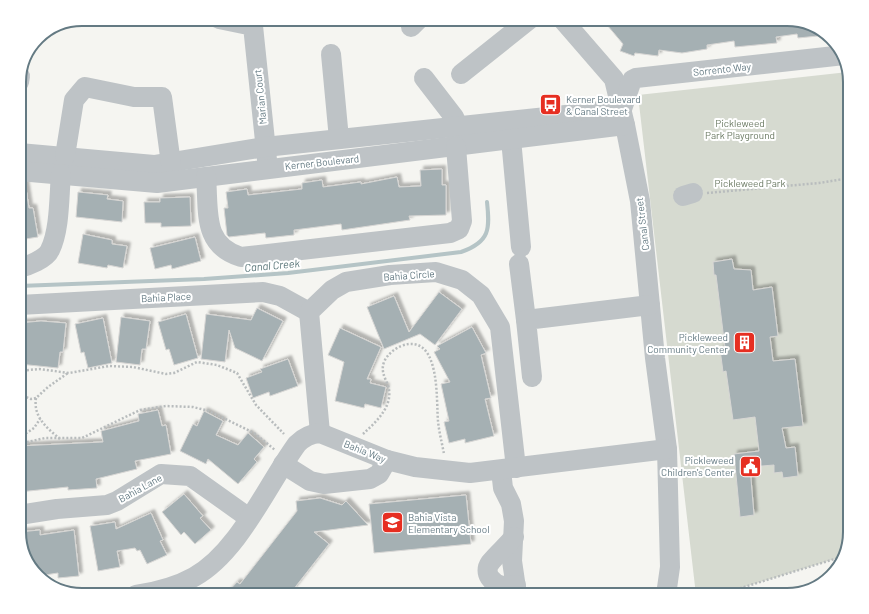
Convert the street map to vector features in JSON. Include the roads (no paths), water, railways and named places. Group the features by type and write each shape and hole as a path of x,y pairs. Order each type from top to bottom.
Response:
{"street":[{"name":"Marian Court","path":"253,26 268,168"},
{"path":"461,74 521,26"},
{"name":"Canal Street","path":"568,26 614,79 624,117 640,201 650,305 667,449 670,567 667,588"},
{"path":"331,54 339,139"},
{"name":"Sorrento Way","path":"624,117 632,80 636,78 836,56"},
{"path":"424,78 454,117 458,126"},
{"path":"26,267 31,266 50,251 57,224 63,165 74,100 85,87 134,97 162,96 171,164"},
{"name":"Kerner Boulevard","path":"26,170 63,165 171,164 265,147 458,126 624,117"},
{"name":"Kerner Boulevard","path":"26,154 63,165 157,183 268,168 456,147 511,139 624,117"},
{"path":"511,139 520,256 532,377"},
{"path":"206,177 214,240 229,254 241,257 369,243 450,233 459,229 462,221 456,147"},
{"name":"Bahia Circle","path":"309,312 332,290 346,282 390,275 436,272 462,280 481,295 500,327 508,469 503,488 511,504 513,515 514,537 512,561 516,588"},
{"name":"Bahia Place","path":"26,305 263,292 280,296 309,312"},
{"path":"526,320 650,305"},
{"path":"183,588 222,556 249,518 289,456 303,438 312,434 320,433 309,312"},
{"name":"Bahia Way","path":"320,433 388,460 415,467 470,473 667,449"},
{"path":"289,456 310,481 324,484 370,479 379,474 388,460"},
{"name":"Bahia Lane","path":"26,514 57,509 107,505 117,502 161,474 190,476 249,518"},
{"path":"510,588 494,582 489,576 487,570 490,563 514,537"}],"waterway":[{"name":"Canal Creek","path":"26,286 204,279 288,273 461,252 478,244 483,239 488,227 487,202"}],"place":[{"name":"Kerner Boulevard & Canal Street","path":"551,105"},
{"name":"Pickleweed Community Center","path":"744,343"},
{"name":"Pickleweed Children's Center","path":"750,466"},
{"name":"Bahia Vista Elementary School","path":"393,523"}],"park label":[{"name":"Pickleweed Park Playground","path":"740,128"},
{"name":"Pickleweed Park","path":"750,183"}]}
